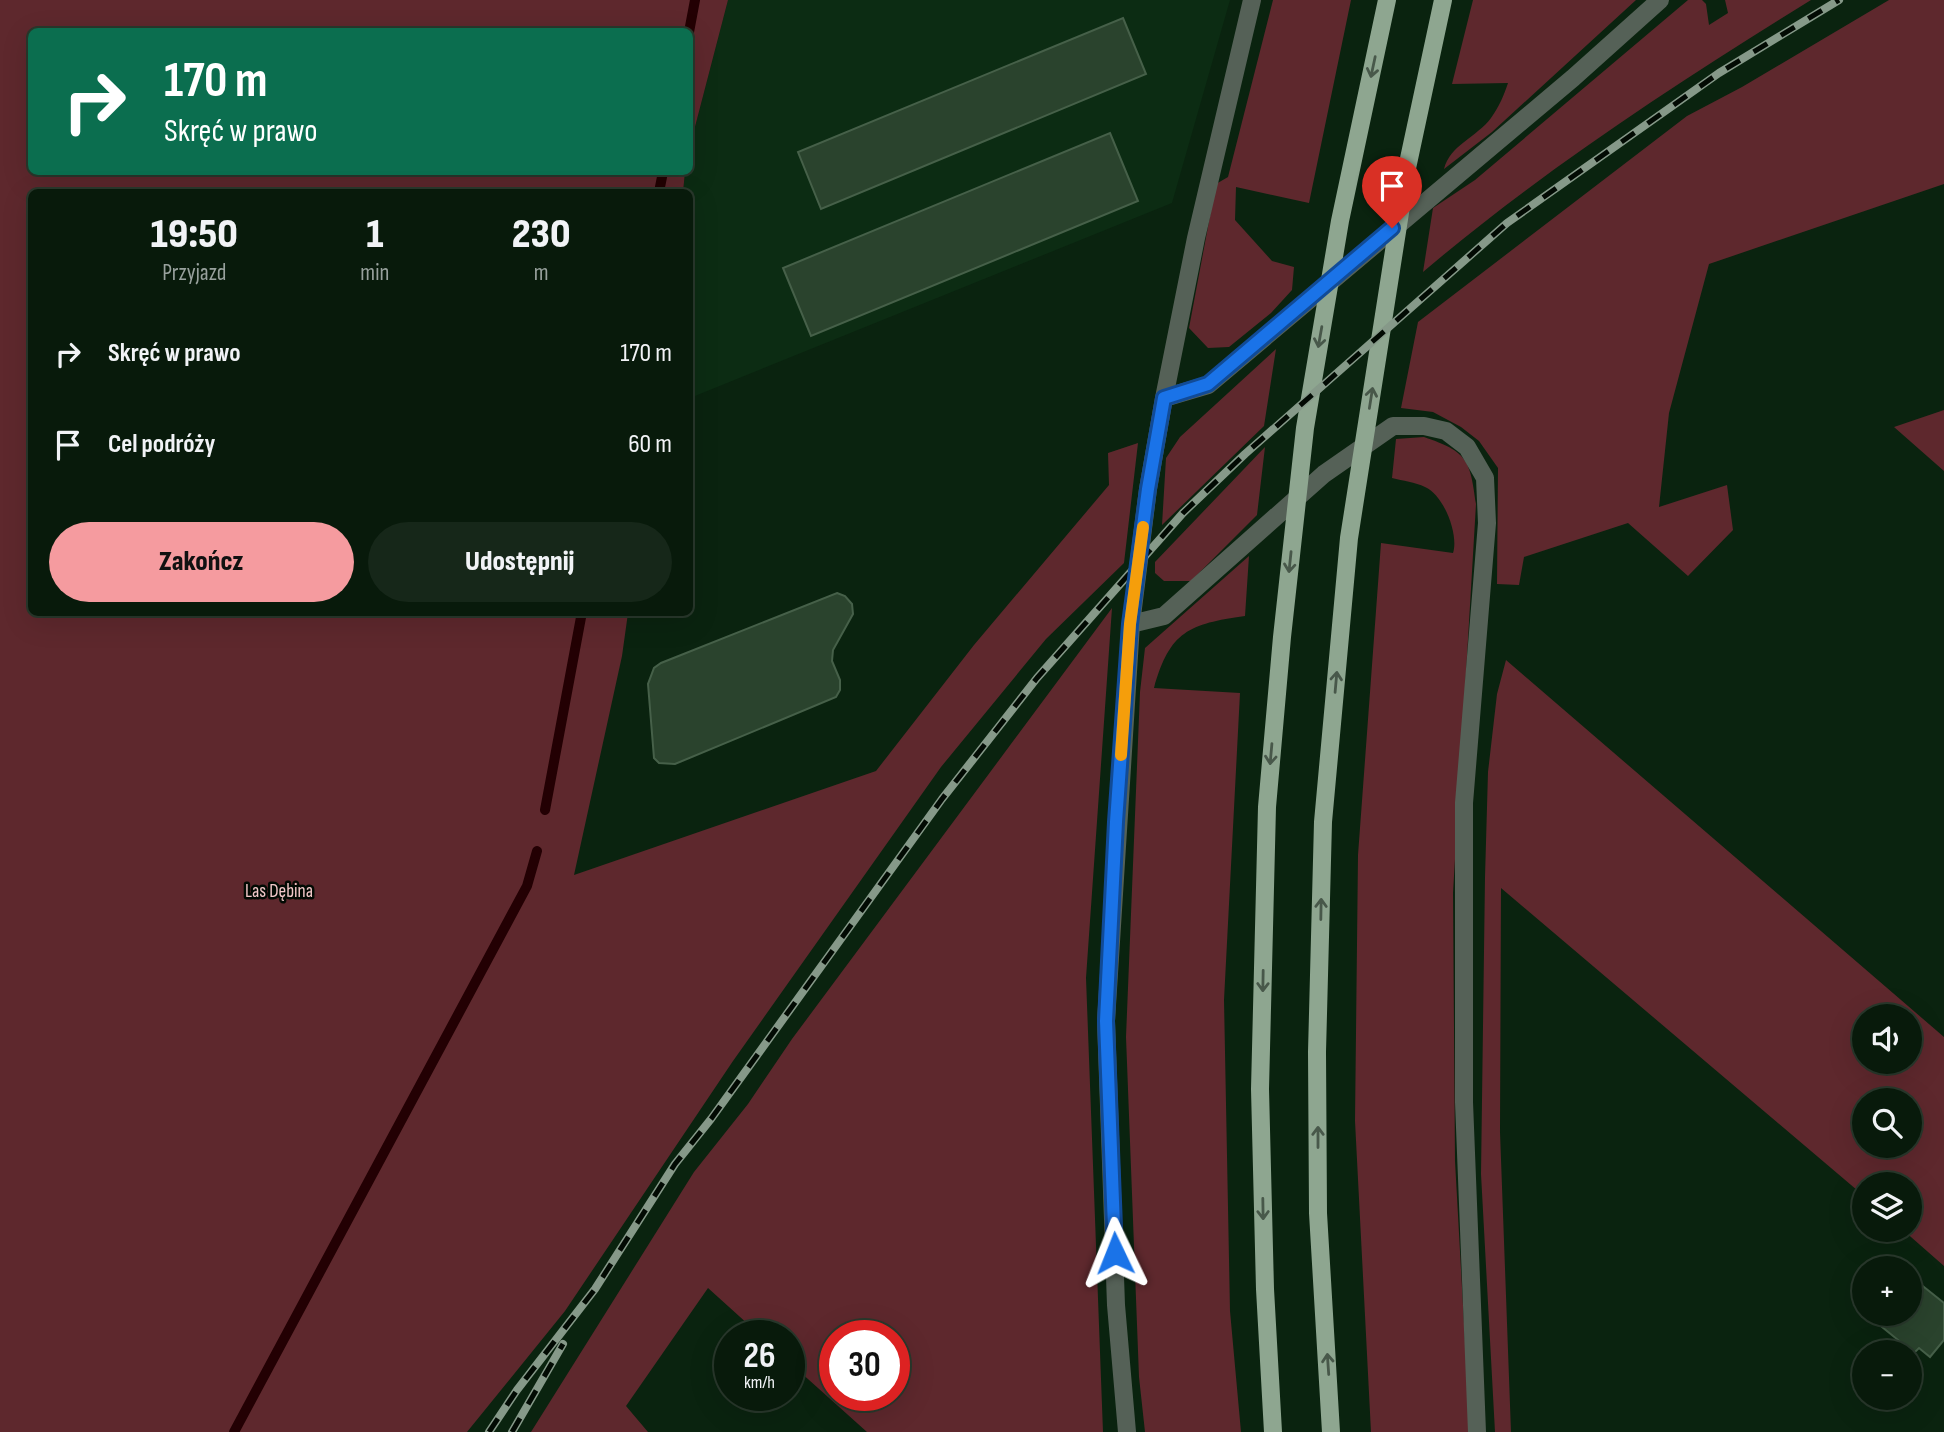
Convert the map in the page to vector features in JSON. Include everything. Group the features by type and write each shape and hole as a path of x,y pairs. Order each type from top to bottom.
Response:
{"main road":[{"path":"1273,1432 1265,1289 1260,1090 1267,807 1305,428 1340,221 1387,0"},
{"path":"1331,1432 1318,1213 1318,1025 1323,822 1349,538 1407,168 1443,0"}],"street":[{"path":"1127,1432 1116,1305 1106,1021 1130,624 1148,489 1164,398 1196,238 1252,0"},
{"path":"1164,398 1208,384 1573,78 1660,0"},
{"path":"1130,624 1164,616 1324,474 1393,426 1424,426 1446,431 1467,447 1485,478 1487,523 1464,803 1464,1102 1477,1432"}],"shaded area":[{"path":"728,0 1230,0 1172,203 693,397 693,189 683,189 685,175 693,175 693,134"}],"green space":[{"name":"Las Dębina","path":"0,0 728,0 693,134 693,28 28,28 28,175 685,175 683,189 28,189 28,616 628,616 622,656 574,875 876,771 974,645 1109,485 1108,453 1138,443 1124,563 1046,639 941,767 733,1061 565,1311 467,1432 0,1432"},
{"path":"1273,0 1351,0 1309,203 1236,187 1235,220 1272,261 1294,267 1292,290 1271,313 1229,347 1208,348 1189,328 1216,184 1228,177"},
{"path":"1473,0 1636,0 1492,132 1444,169 1458,147 1491,118 1508,83 1452,84"},
{"path":"1688,0 1702,0 1706,4 1709,25 1728,13 1725,0 1811,0 1711,63 1563,163 1423,272 1433,208 1475,180"},
{"path":"1889,0 1944,0 1944,184 1709,264 1669,413 1659,507 1727,485 1733,530 1688,576 1628,523 1524,557 1519,585 1497,584 1498,468 1479,441 1461,427 1433,412 1401,408 1418,322 1687,116 1742,87"},
{"path":"1276,349 1264,426 1162,525 1166,458 1180,437"},
{"path":"1944,410 1944,471 1894,427"},
{"path":"1424,437 1450,448 1464,460 1472,477 1476,504 1453,893 1455,1161 1470,1432 1371,1432 1355,1121 1358,855 1381,543 1453,553 1452,526 1438,498 1421,485 1392,478 1396,439"},
{"path":"1265,447 1257,515 1191,581 1164,581 1155,573 1155,562"},
{"path":"1249,556 1245,616 1209,623 1184,634 1167,654 1154,688 1240,693 1224,1000 1230,1311 1241,1432 1145,1432 1139,1377 1126,1037 1140,692 1145,648"},
{"path":"1112,608 1086,978 1103,1432 867,1432 844,1411 910,1411 910,1320 819,1320 819,1389 805,1376 805,1320 743,1320 708,1288 626,1406 648,1432 531,1432 694,1172 748,1104 792,1039"},
{"path":"1506,660 1906,1004 1852,1004 1852,1074 1922,1074 1922,1018 1944,1037 1944,1266 1917,1242 1922,1242 1922,1172 1852,1172 1852,1186 1501,888 1500,1132 1511,1432 1495,1432 1481,1174 1488,772 1497,694"}],"building":[{"path":"1123,18 1146,74 821,209 798,152"},
{"path":"1110,133 1138,201 811,336 783,268"},
{"path":"837,593 845,596 852,604 853,614 833,650 832,661 840,680 840,690 836,697 675,764 659,763 654,758 648,684 654,668"},
{"path":"1922,1285 1944,1303 1944,1340 1930,1357 1922,1350 1922,1340 1898,1340 1881,1326 1922,1326"}],"waterway":[{"path":"690,28 695,0"},
{"path":"660,189 662,175"},
{"path":"545,810 581,616"},
{"path":"234,1432 527,886 537,851"}],"railway":[{"path":"489,1432 517,1390 595,1289 675,1164 711,1119 942,799 1037,678 1183,513 1245,454 1507,223 1719,73 1839,0"},
{"path":"512,1432 563,1344"}],"slow traffic":[{"path":"1121,755 1130,624 1143,527"}],"route":[{"path":"1115,1253 1106,1021 1116,822 1130,624 1148,489 1164,398 1208,384 1392,228"}]}
